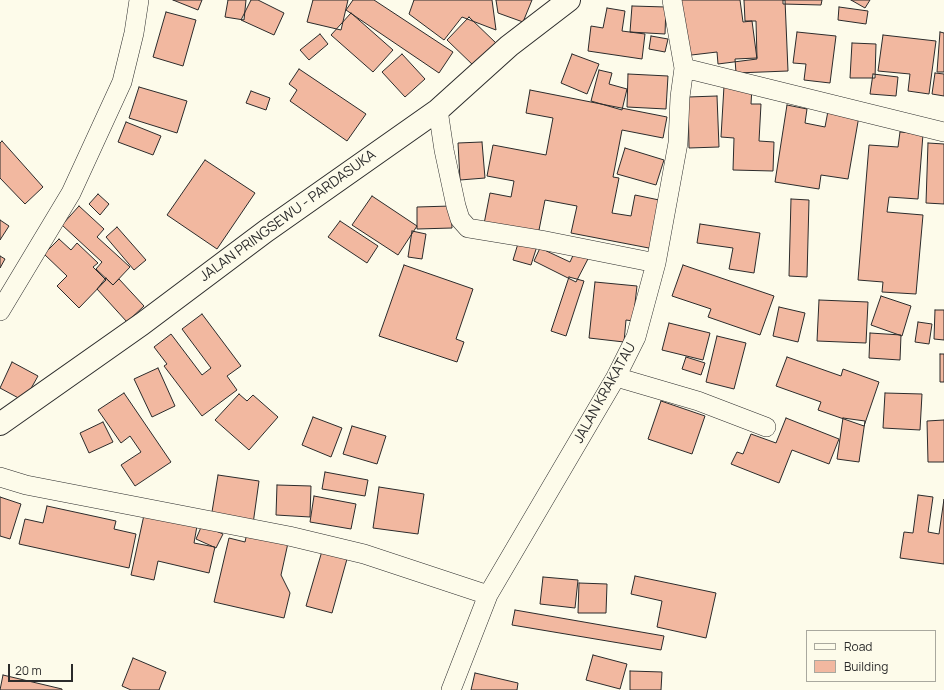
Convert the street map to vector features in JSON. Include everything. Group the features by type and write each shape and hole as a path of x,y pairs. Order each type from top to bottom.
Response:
{"main road":[{"name":"JALAN PRINGSEWU - PARDASUKA","path":"4,416 142,324 272,226 438,110 509,46 569,0"}],"street":[{"path":"0,311 71,193 122,82 134,33 139,0"},
{"name":"JALAN KRAKATAU","path":"450,690 488,595 616,377 636,337 656,263 678,143 680,98 684,68 672,0"},
{"path":"684,68 944,132"},
{"path":"438,110 444,150 456,206 460,219 468,228 541,240 656,263"},
{"path":"616,377 698,400 766,427"},
{"path":"0,477 26,485 281,535 364,554 488,595"}],"building":[{"path":"173,0 202,0 198,10"},
{"path":"228,0 246,0 244,20 225,17"},
{"path":"251,0 258,0 284,13 274,35 241,20"},
{"path":"313,0 348,0 341,30 307,22"},
{"path":"353,0 374,0 453,52 439,73 346,10"},
{"path":"414,0 492,0 496,30 462,17 444,40 409,14"},
{"path":"496,0 532,0 523,22 498,13"},
{"path":"676,0 740,0 743,22 752,21 757,59 718,64 717,52 683,56"},
{"path":"744,0 785,0 788,71 736,73 735,59 757,58 756,21 745,21"},
{"path":"783,0 822,0 821,5 783,4"},
{"path":"851,0 870,0 865,8"},
{"path":"632,6 666,7 665,34 630,32"},
{"path":"839,7 868,11 866,24 838,20"},
{"path":"607,8 625,11 622,31 645,34 642,59 588,51 591,26 603,28"},
{"path":"166,12 196,20 183,66 153,57"},
{"path":"351,13 393,50 373,72 331,35"},
{"path":"469,17 497,44 475,67 447,40"},
{"path":"797,32 836,36 830,83 804,80 806,64 793,63"},
{"path":"940,32 944,33 944,72 937,72"},
{"path":"320,34 328,44 309,60 300,50"},
{"path":"883,35 936,41 929,94 908,91 910,74 878,71"},
{"path":"651,36 668,39 665,52 649,49"},
{"path":"852,43 876,44 875,78 850,78"},
{"path":"402,54 425,79 405,97 382,72"},
{"path":"572,54 599,64 587,94 561,83"},
{"path":"299,69 366,114 347,141 290,101 297,90 289,84"},
{"path":"599,70 612,73 609,84 627,89 622,110 591,101"},
{"path":"935,73 944,74 944,96 932,94"},
{"path":"628,74 668,76 666,109 627,107"},
{"path":"873,74 898,77 896,96 870,94"},
{"path":"724,86 752,87 751,104 761,104 759,141 774,142 773,171 733,170 734,138 721,137"},
{"path":"139,87 187,101 177,133 129,118"},
{"path":"530,90 667,117 663,138 622,130 613,177 619,178 612,213 631,216 635,195 664,201 654,249 571,233 577,206 545,200 538,235 484,224 490,193 511,197 514,181 487,176 493,145 546,155 553,118 526,113"},
{"path":"251,91 270,98 266,110 246,103"},
{"path":"717,96 719,147 689,148 688,97"},
{"path":"787,105 807,109 805,123 825,127 828,111 859,116 848,179 821,175 819,189 775,182"},
{"path":"126,122 161,136 153,155 118,142"},
{"path":"900,132 923,134 918,199 889,197 887,212 923,215 916,294 882,292 883,282 858,280 869,145 898,147"},
{"path":"2,141 43,187 25,204 0,178 0,143"},
{"path":"482,142 485,178 460,180 458,143"},
{"path":"928,143 944,144 944,204 926,203"},
{"path":"625,148 664,160 656,185 617,174"},
{"path":"205,160 255,193 217,249 167,215"},
{"path":"98,194 109,204 100,215 89,204"},
{"path":"372,196 417,226 398,255 352,225"},
{"path":"791,199 809,200 807,277 789,276"},
{"path":"79,206 104,229 97,237 130,267 113,285 96,269 102,262 62,225"},
{"path":"451,206 452,228 417,229 417,207"},
{"path":"0,220 9,226 0,240"},
{"path":"340,221 378,246 367,263 328,237"},
{"path":"700,224 760,233 754,273 729,269 733,248 697,243"},
{"path":"117,227 146,260 134,270 106,237"},
{"path":"412,231 426,234 422,259 408,257"},
{"path":"520,237 538,243 531,265 513,260"},
{"path":"59,239 71,250 77,243 98,263 93,267 106,280 79,308 57,286 67,276 44,254"},
{"path":"540,248 570,262 576,249 590,255 576,282 534,261"},
{"path":"0,256 5,259 0,268"},
{"path":"404,265 473,289 456,339 464,342 457,362 379,336"},
{"path":"683,265 774,296 760,335 708,317 711,309 672,296"},
{"path":"569,277 584,281 566,336 551,331"},
{"path":"106,278 113,285 119,279 144,306 127,322 97,289"},
{"path":"595,282 637,286 633,321 626,320 624,342 589,338"},
{"path":"881,296 911,306 902,336 871,325"},
{"path":"819,300 868,302 866,343 817,341"},
{"path":"779,307 805,313 798,342 773,336"},
{"path":"935,310 944,310 944,340 934,339"},
{"path":"202,314 241,366 227,376 237,390 202,416 164,366 167,364 154,347 171,334 202,375 211,368 182,329"},
{"path":"918,322 932,324 929,344 915,342"},
{"path":"669,323 710,333 703,360 662,350"},
{"path":"870,333 901,335 900,360 869,358"},
{"path":"717,336 746,343 734,389 706,382"},
{"path":"940,354 944,354 944,382 940,382"},
{"path":"686,357 705,363 701,375 682,369"},
{"path":"787,357 841,376 843,369 879,382 864,426 818,410 821,402 776,386"},
{"path":"12,362 38,376 24,401 0,388"},
{"path":"158,368 175,406 152,417 134,379"},
{"path":"124,393 171,462 135,486 121,465 141,452 130,436 121,443 98,410"},
{"path":"885,393 922,394 920,430 883,428"},
{"path":"239,394 247,401 253,395 278,417 249,450 215,420"},
{"path":"661,401 705,416 692,454 648,439"},
{"path":"313,417 342,428 331,457 302,445"},
{"path":"786,418 839,439 829,464 792,450 779,483 731,464 737,452 743,454 751,434 776,443"},
{"path":"843,418 865,421 859,462 837,459"},
{"path":"944,420 944,462 928,462 927,421"},
{"path":"103,422 113,442 89,453 80,433"},
{"path":"352,426 386,436 377,464 343,454"},
{"path":"325,472 368,480 365,496 322,489"},
{"path":"218,475 259,481 253,524 211,518"},
{"path":"277,485 311,486 310,517 276,515"},
{"path":"379,487 424,494 418,534 373,528"},
{"path":"918,495 933,497 928,532 939,534 944,499 944,564 900,558 904,532 913,533"},
{"path":"314,496 356,504 351,529 310,522"},
{"path":"0,497 21,504 10,539 0,536"},
{"path":"47,506 116,521 114,529 136,534 129,568 19,544 25,519 43,523"},
{"path":"144,515 197,526 194,543 215,547 209,573 158,561 154,580 131,575"},
{"path":"202,525 223,534 216,548 196,539"},
{"path":"247,533 288,543 281,575 290,593 284,618 214,602 229,538 245,542"},
{"path":"322,551 347,559 332,613 306,606"},
{"path":"635,576 716,593 706,638 657,627 662,601 631,594"},
{"path":"543,577 578,580 575,608 540,604"},
{"path":"579,583 607,584 606,613 578,613"},
{"path":"515,610 664,636 661,650 512,625"},
{"path":"593,655 627,664 620,689 586,680"},
{"path":"133,658 166,672 159,690 131,690 122,686"},
{"path":"630,671 662,672 661,690 630,690"},
{"path":"475,673 518,683 517,690 471,690"},
{"path":"3,675 62,689 62,690 0,690"}]}
